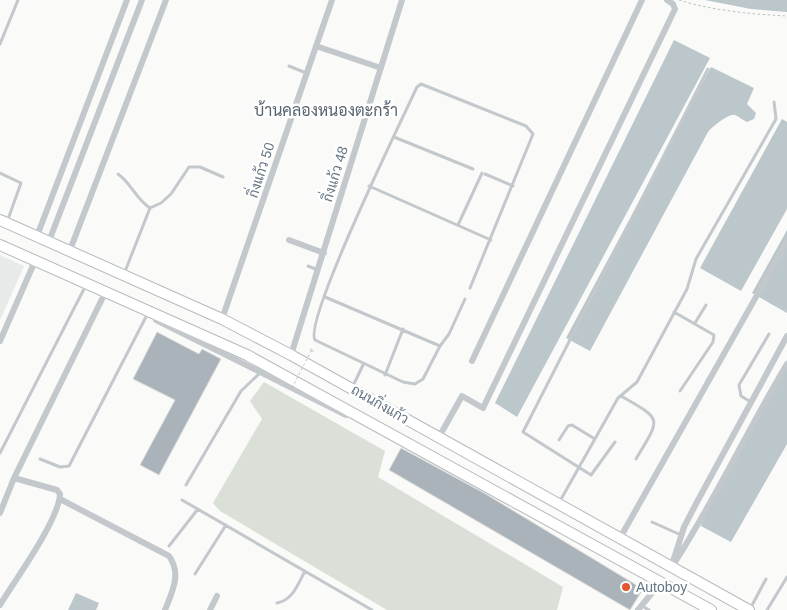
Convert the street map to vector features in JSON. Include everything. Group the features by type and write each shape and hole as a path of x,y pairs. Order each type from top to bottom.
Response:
{"main road":[{"name":"ถนนกิ่งแก้ว","path":"3,222 70,250 222,319 352,388 620,538 670,569 749,610"},
{"name":"ถนนกิ่งแก้ว","path":"0,245 264,369 501,493 711,610"}],"street":[{"path":"37,236 127,0"},
{"path":"49,241 142,0"},
{"path":"70,250 166,0"},
{"name":"กิ่งแก้ว 50","path":"222,319 332,0"},
{"name":"กิ่งแก้ว 48","path":"291,355 319,271 402,0"},
{"path":"472,361 642,0"},
{"path":"439,437 462,396 483,408 675,9 673,4 667,0"},
{"path":"316,46 381,68"},
{"path":"289,240 324,253"},
{"path":"620,538 787,242"},
{"path":"0,341 35,261"},
{"path":"0,513 14,478 105,293"},
{"path":"670,569 682,535 697,502 787,336"},
{"path":"670,569 697,528 754,418 787,364"},
{"path":"0,605 51,520 60,499 60,494 57,490 14,478"},
{"path":"60,499 170,556 174,563 176,582 165,610"},
{"path":"640,608 660,582"},
{"path":"210,610 217,596"}],"lane":[{"path":"0,44 18,0"},
{"path":"289,66 306,73"},
{"path":"614,442 594,474 590,475 523,432 708,69"},
{"path":"465,299 449,334 440,346 426,376 415,384 403,382 385,375 315,340 313,337 325,297 370,186 419,85 424,84 532,130 533,138 470,288"},
{"path":"558,504 620,396 637,382 687,289 696,259 776,119 774,102"},
{"path":"394,137 473,169"},
{"path":"124,275 150,208 161,204 171,194 189,167 200,167 223,177"},
{"path":"0,173 22,183 3,222"},
{"path":"118,174 141,203 150,208"},
{"path":"458,225 484,174 513,186"},
{"path":"370,186 491,240"},
{"path":"308,266 319,271"},
{"path":"0,454 86,285"},
{"path":"325,297 440,346"},
{"path":"695,322 706,305"},
{"path":"674,312 712,332 714,338 680,391"},
{"path":"40,458 60,467 69,466 147,314"},
{"path":"385,375 403,330"},
{"path":"751,403 741,396 740,385 769,334"},
{"path":"352,388 364,365"},
{"path":"186,485 241,391 264,369"},
{"path":"620,396 650,413 654,421 652,432 636,459"},
{"path":"559,440 568,426 572,425 595,439"},
{"path":"182,500 372,610"},
{"path":"169,546 198,509"},
{"path":"652,522 682,535"},
{"path":"195,574 226,525"},
{"path":"277,602 288,600 305,571"},
{"path":"768,610 787,577"},
{"path":"749,610 766,579"},
{"path":"640,608 649,610"}],"path":[{"path":"678,0 696,6 743,14 787,16"},
{"path":"292,388 310,350"}],"shaded area":[{"path":"705,0 787,0 787,12 751,9"},
{"path":"674,40 710,58 517,417 495,403"},
{"path":"711,67 754,88 747,104 756,113 754,119 747,122 732,115 708,132 590,351 566,338"},
{"path":"782,119 787,122 787,209 741,291 700,268"},
{"path":"787,230 787,313 752,293"},
{"path":"0,255 24,266 0,320"},
{"path":"787,360 787,444 731,542 701,526 708,504"},
{"path":"264,382 385,451 378,477 563,587 557,610 387,610 220,511 213,503 262,419 250,401"},
{"path":"76,593 99,603 96,610 68,610"}],"building":[{"path":"157,332 199,354 202,349 221,359 159,475 140,465 175,400 133,379"},
{"path":"401,448 484,493 643,589 630,610 389,470"}],"place":[{"name":"Autoboy","path":"626,587"}],"district":[{"name":"บ้านคลองหนองตะกร้า","path":"326,110"}]}
